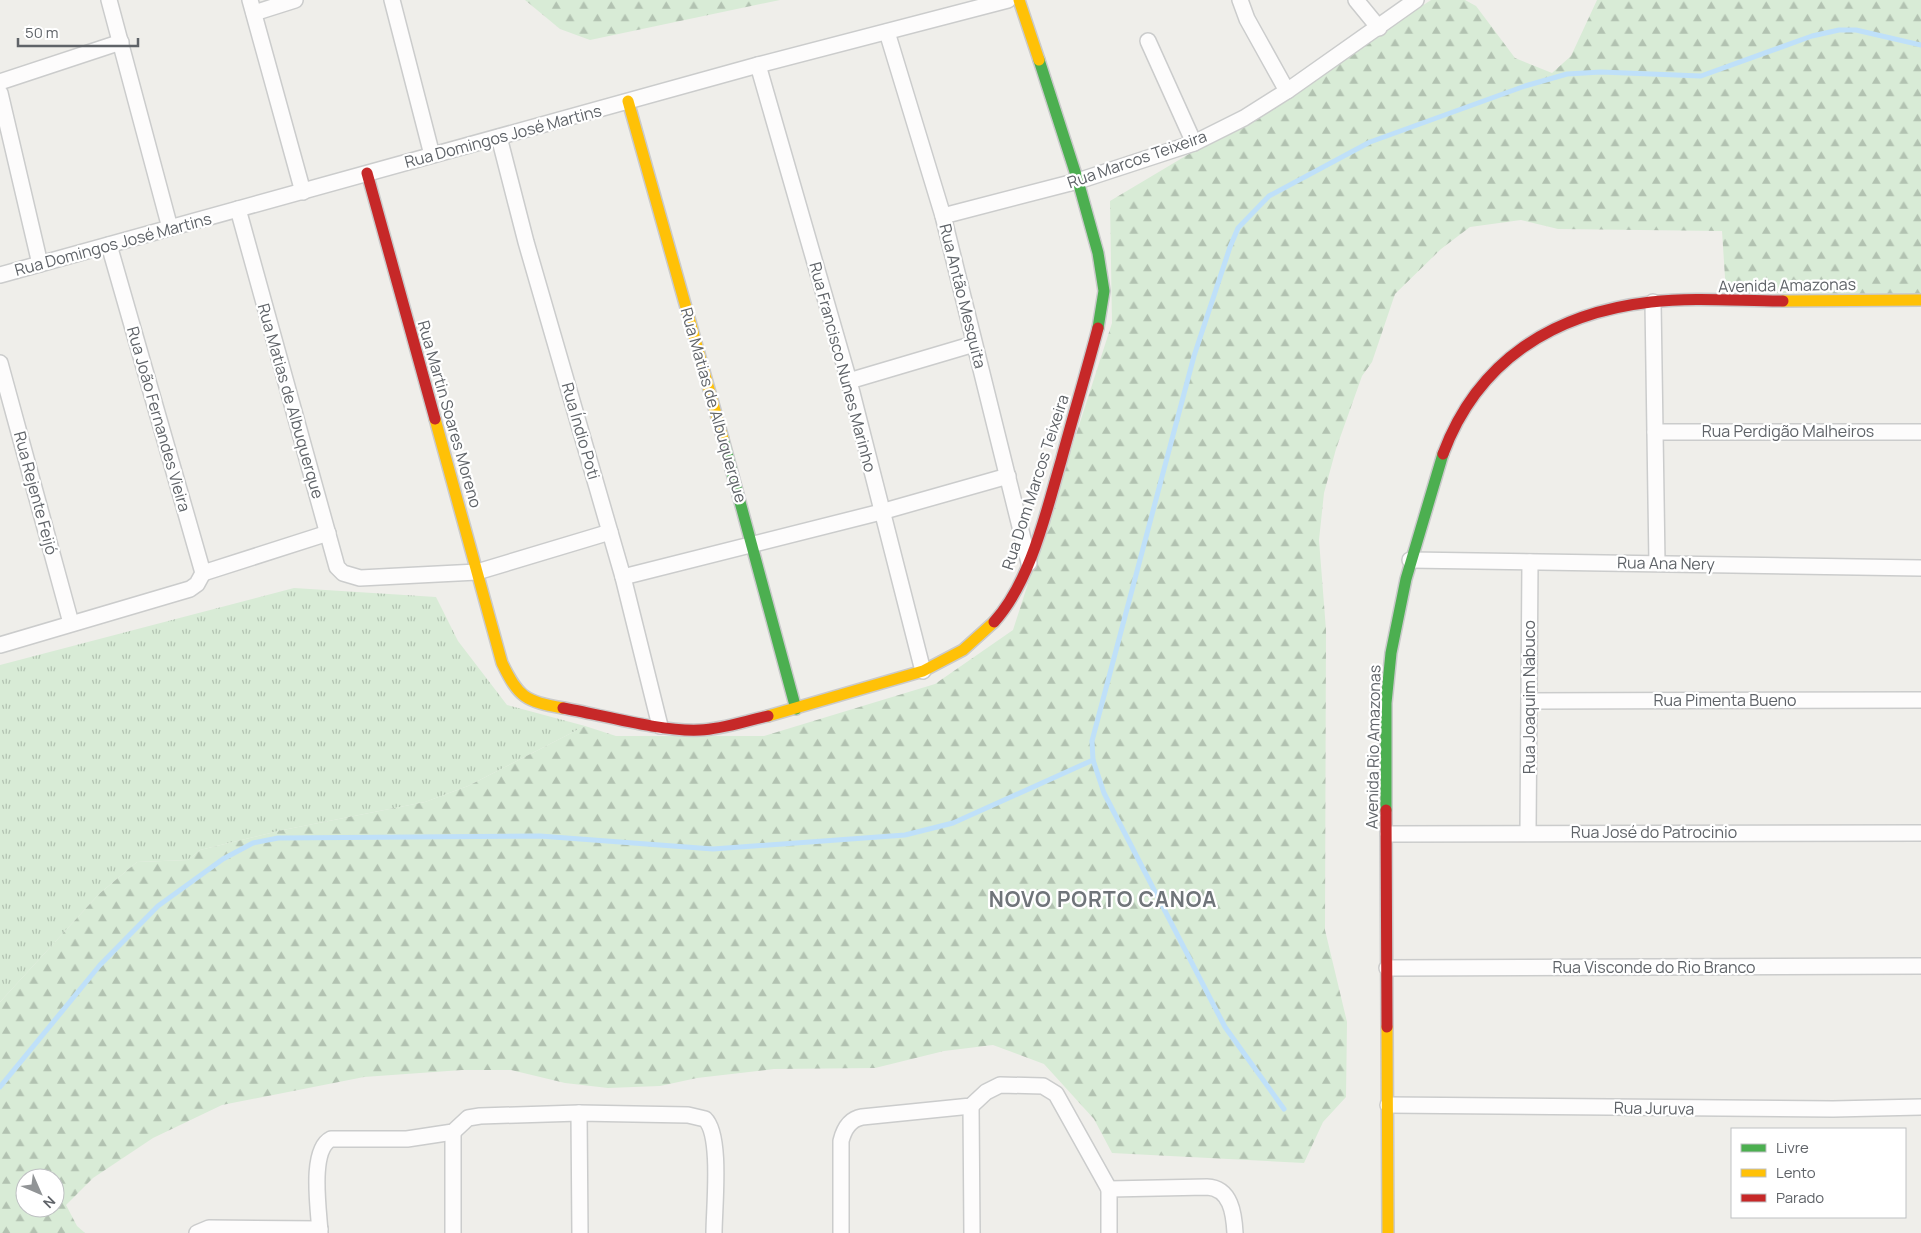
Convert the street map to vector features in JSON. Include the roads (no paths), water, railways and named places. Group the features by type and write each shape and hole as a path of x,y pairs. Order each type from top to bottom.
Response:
{"street":[{"path":"109,0 170,228"},
{"path":"296,0 252,6 303,192"},
{"path":"392,0 432,155"},
{"name":"Rua Domingos José Martins","path":"0,275 758,65 1008,0"},
{"name":"Rua Dom Marcos Teixeira","path":"502,663 514,687 535,703 660,726 698,730 717,728 796,709 923,671 963,650 986,631 1003,612 1029,563 1082,393 1099,326 1104,291 1102,272 1078,181 1019,0"},
{"path":"1240,0 1247,19 1287,91"},
{"path":"1356,0 1379,28"},
{"name":"Rua Marcos Teixeira","path":"943,216 1078,181 1194,143 1244,118 1287,91 1379,28 1416,0"},
{"name":"Rua Antão Mesquita","path":"887,32 943,216 1029,563"},
{"path":"1148,41 1194,143"},
{"path":"0,82 121,42"},
{"name":"Rua Francisco Nunes Marinho","path":"758,65 849,381 923,671"},
{"path":"0,93 40,264"},
{"name":"Rua Matias de Albuquerque","path":"628,101 753,542 796,709"},
{"name":"Rua Índio Poti","path":"499,137 526,242 623,576 660,726"},
{"name":"Rua Martin Soares Moreno","path":"367,174 502,663"},
{"name":"Rua Matias de Albuquerque","path":"238,209 338,567 343,574 360,578 477,572"},
{"name":"Rua João Fernandes Vieira","path":"109,245 203,573"},
{"name":"Avenida Amazonas","path":"1653,302 1921,300"},
{"path":"1653,302 1657,563"},
{"name":"Avenida Rio Amazonas","path":"1388,1233 1388,834 1386,703 1388,668 1410,560 1452,431 1467,404 1504,360 1524,344 1573,318 1603,309 1653,302"},
{"path":"849,381 974,344"},
{"name":"Rua Rejente Feijó","path":"0,363 71,623"},
{"name":"Rua Perdigão Malheiros","path":"1655,432 1921,432"},
{"path":"623,576 753,542 881,512 1008,476"},
{"path":"477,572 610,532"},
{"path":"0,645 190,589 197,584 203,573 328,533"},
{"name":"Rua Ana Nery","path":"1410,560 1921,568"},
{"name":"Rua Joaquim Nabuco","path":"1528,832 1530,562"},
{"name":"Rua Pimenta Bueno","path":"1528,701 1921,700"},
{"name":"Rua José do Patrocinio","path":"1388,834 1528,832 1921,833"},
{"name":"Rua Visconde do Rio Branco","path":"1387,968 1921,966"},
{"path":"841,1233 841,1141 846,1127 857,1118 862,1117 971,1106 986,1092 1000,1085 1042,1086 1050,1089 1061,1102 1109,1190 1109,1233"},
{"name":"Rua Juruva","path":"1388,1105 1814,1109 1921,1107"},
{"path":"971,1106 972,1233"},
{"path":"579,1113 580,1233"},
{"path":"197,1233 209,1228 320,1231 318,1160 320,1151 326,1141 337,1138 407,1139 453,1132 472,1117 579,1113 688,1115 705,1119 712,1130 715,1156 714,1233"},
{"path":"453,1132 453,1233"},
{"path":"1109,1190 1207,1187 1219,1189 1232,1208 1235,1233"}],"waterway":[{"path":"1284,1109 1225,1027 1104,793 1093,760 1092,741 1194,356 1238,228 1269,196 1370,142 1525,86 1567,74 1601,72 1701,76 1812,36 1839,30 1856,30 1921,45"},
{"path":"0,1087 100,965 158,906 223,859 253,843 278,838 540,836 713,849 905,835 953,823 1093,760"}],"district":[{"name":"NOVO PORTO CANOA","path":"1103,900"}]}
